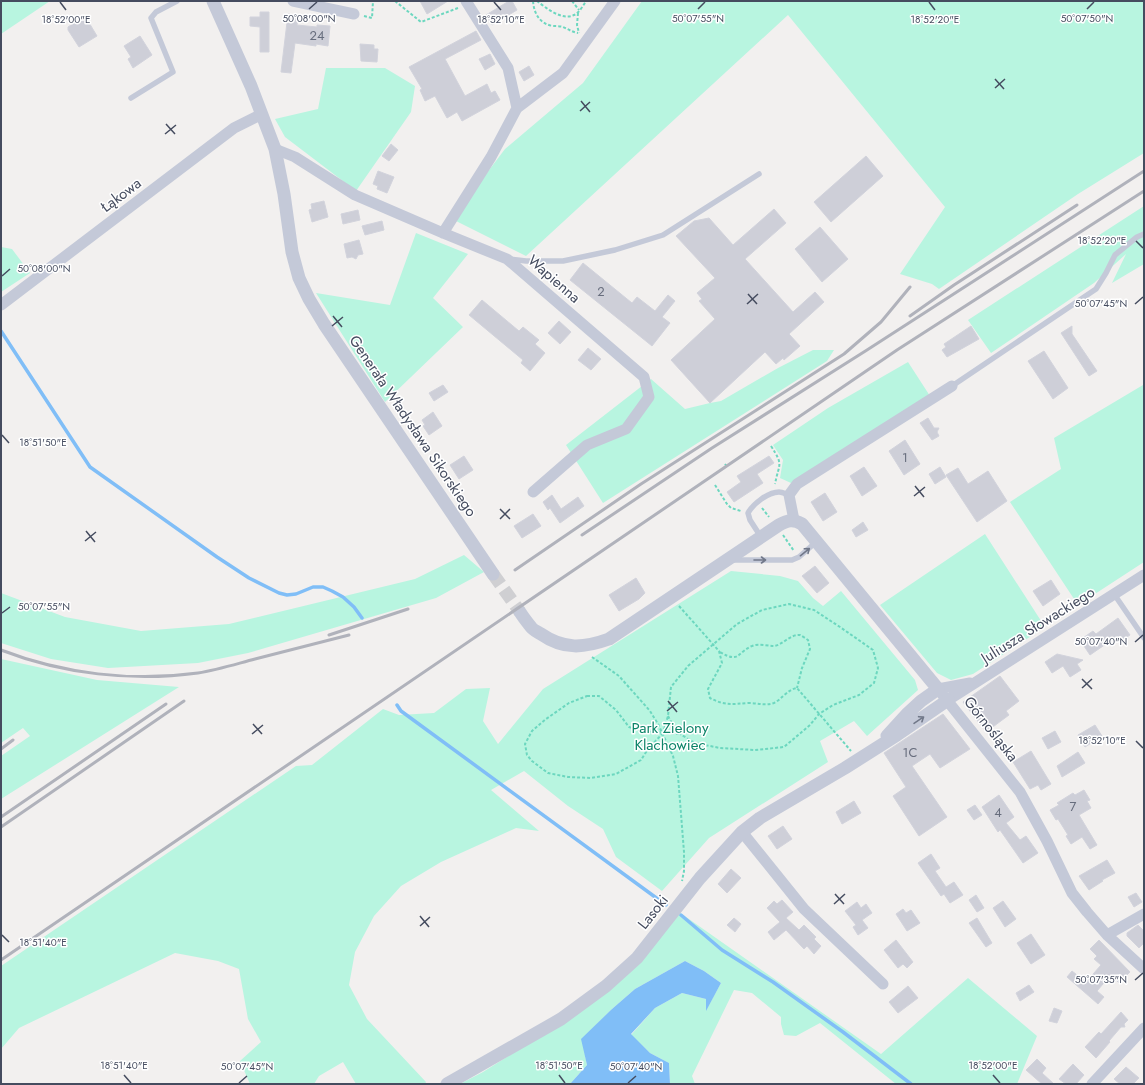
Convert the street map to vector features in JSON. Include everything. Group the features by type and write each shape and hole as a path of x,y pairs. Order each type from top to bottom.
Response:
{"street":[{"name":"Generała Władysława Sikorskiego","path":"213,1 251,86 275,149 284,194 292,252 299,278 309,300 328,331 493,574"},
{"path":"293,1 354,14"},
{"path":"466,1 508,68 517,108"},
{"path":"443,233 491,157 517,108 563,73 582,39 615,1"},
{"name":"Łąkowa","path":"1,305 234,128 262,114"},
{"name":"Wapienna","path":"275,149 295,157 355,195 443,233 507,258 644,377 649,397 626,429 587,445 533,492"},
{"path":"520,612 531,628 549,640 562,644 575,647 594,644 609,639 779,525 794,520 789,494 797,484 952,386"},
{"name":"Górnośląska","path":"794,520 802,524 817,542 948,700 1020,792 1047,841 1072,893 1107,935 1144,969"},
{"name":"Juliusza Słowackiego","path":"948,700 1144,575"},
{"path":"874,749 912,709 938,689 975,682"},
{"path":"874,749 948,700"},
{"name":"Lasoki","path":"447,1084 561,1019 606,986 637,958 700,878 742,832 780,805 874,749"},
{"path":"742,832 804,909 883,984"},
{"path":"1107,935 1144,914"},
{"path":"1092,1084 1144,1028"}],"lane":[{"path":"131,98 173,72 151,18 156,12 177,1"},
{"path":"507,258 526,261 563,261 615,250 663,235 759,174"},
{"path":"952,386 1096,289 1115,255 1137,237 1144,234"},
{"path":"761,538 750,520 748,513 752,507 768,495 779,492 789,494"},
{"path":"728,560 792,560 817,542"},
{"path":"1114,594 1144,638"}],"path":[{"path":"354,14 372,18 373,1"},
{"path":"395,1 421,22 458,9 459,1"},
{"path":"533,1 536,16 544,23 552,26 563,27 582,39"},
{"path":"537,1 547,9 565,17 573,16 586,1"},
{"path":"572,1 578,11 577,25 582,39"},
{"path":"771,446 779,458 780,464 773,494"},
{"path":"725,464 728,468"},
{"path":"715,485 731,508 748,513"},
{"path":"677,603 719,651 728,657 738,657 753,645 774,646 782,643 792,636 800,635 808,640 810,649 802,668 797,688"},
{"path":"668,716 680,734 695,743 720,748 755,750 784,747 810,725 819,714 833,705 859,695 874,683 878,668 873,650 814,610 789,604 762,610 737,624 688,666 670,687 668,716 663,733 648,748 640,760 616,774 592,778 568,777 548,773 532,761 525,744 532,731 546,719 569,704 587,696 599,696 616,710 629,727 642,731 663,733 680,734"},
{"path":"575,647 620,676 650,711 663,733 673,756 678,776 684,852 684,871 681,883"},
{"path":"719,651 722,663 708,689 710,698 719,703 736,705 750,703 764,705 773,703 784,697 792,688 797,688"},
{"path":"797,688 858,759"}],"green space":[{"path":"1,1 50,1 1,34"},
{"path":"642,1 1144,1 1144,153 1078,194 939,289 932,284 900,274 945,207 788,15 526,256 452,219 505,149 583,83"},
{"path":"326,68 385,68 415,86 411,112 356,191 285,137 275,119 318,109"},
{"path":"1144,206 1144,264 1112,283 1126,254 1094,283 991,353 968,320"},
{"path":"416,233 468,254 433,298 463,327 385,402 316,293 390,305"},
{"path":"1,247 12,249 30,273 1,292"},
{"path":"813,350 834,350 827,361 603,503 566,445 651,379 685,409 721,401 778,368"},
{"path":"908,362 930,396 791,483 780,478 783,460 773,445 828,408"},
{"path":"1143,385 1144,562 1078,605 1010,502 1061,469 1054,438"},
{"path":"985,534 1045,627 973,674 951,680 937,673 880,605"},
{"path":"464,555 484,572 436,598 248,653 198,663 108,668 51,659 1,643 1,593 65,617 141,631 229,624 415,579"},
{"name":"Park Zielony Klachowiec","path":"731,571 780,576 798,581 813,598 823,606 841,591 915,680 918,690 867,736 854,721 820,741 828,762 709,838 662,891 616,857 603,829 568,806 524,771 491,790 539,831 516,828 441,862 401,886 374,916 355,952 349,985 367,1019 426,1082 425,1084 356,1084 343,1062 319,1076 314,1084 250,1084 240,1061 261,1042 248,1019 239,969 218,961 175,953 19,1028 1,1049 1,966 296,766 312,765 383,709 399,715 434,713 466,689 490,688 483,721 498,744 543,689"},
{"path":"1,659 97,680 179,687 1,799 1,756 30,736 23,728 1,743"},
{"path":"679,912 881,1054 968,978 1037,1036 1017,1084 896,1084 820,1023 796,1036 784,1035 781,1017 752,993 734,990 692,1076 695,1084 670,1084 669,1063 650,1053 631,1035 655,1008 682,993 706,999 706,1010 721,983 704,971 685,961 635,989 612,1009 582,1039 587,1065 570,1084 460,1084 483,1072 565,1020"}],"water":[{"path":"685,961 704,971 721,983 706,1011 706,999 682,993 655,1008 631,1034 650,1053 669,1063 670,1084 570,1084 587,1065 581,1039 635,989"}],"building":[{"path":"420,1 448,1 427,14"},
{"path":"509,1 512,1 517,10 492,25 486,15"},
{"path":"260,12 269,12 269,52 260,52 260,27 250,26 250,17 260,17"},
{"path":"288,14 298,16 297,25 317,27 317,25 330,26 328,46 295,43 291,73 281,72"},
{"path":"85,16 97,36 79,47 68,30 68,27"},
{"path":"476,31 481,40 445,59 465,96 487,84 491,93 495,91 500,100 462,121 457,112 447,118 435,96 425,101 420,90 422,89 409,67"},
{"path":"140,36 152,55 133,68 128,59 131,57 124,46"},
{"path":"360,44 374,45 374,49 378,49 377,62 361,61"},
{"path":"490,54 495,64 485,70 479,59"},
{"path":"529,66 534,75 524,81 519,72"},
{"path":"391,144 398,150 389,161 382,156"},
{"path":"866,156 883,176 831,222 814,202"},
{"path":"378,171 394,177 387,193 377,189 378,186 373,184"},
{"path":"324,201 328,217 312,222 309,210 312,209 311,204"},
{"path":"774,209 786,223 745,259 793,312 815,292 824,302 789,334 800,346 784,360 783,358 776,364 765,352 710,403 671,360 715,319 699,301 702,299 697,293 715,278 676,236 694,221 709,218 733,245"},
{"path":"358,210 360,220 343,224 341,214"},
{"path":"382,221 384,230 365,235 362,226"},
{"path":"820,227 848,259 822,282 795,249"},
{"path":"359,240 363,254 358,255 356,259 352,257 347,258 344,244"},
{"path":"583,263 632,303 637,297 655,311 668,295 675,301 662,317 670,323 652,346 570,280"},
{"path":"482,300 519,331 523,327 539,340 535,344 545,353 530,371 521,363 523,360 469,315"},
{"path":"559,321 571,332 560,344 548,333"},
{"path":"971,326 979,339 947,357 942,350 946,347 944,344"},
{"path":"1072,326 1072,334 1097,371 1089,376 1061,333"},
{"path":"588,348 601,359 591,370 578,360"},
{"path":"1044,351 1068,388 1053,399 1028,361"},
{"path":"443,385 448,392 434,401 429,393"},
{"path":"433,412 442,426 429,435 423,426 425,425 422,420"},
{"path":"928,418 934,428 939,428 937,432 939,436 932,440 920,423"},
{"path":"905,440 920,464 904,475 889,451"},
{"path":"464,456 473,470 459,479 450,465"},
{"path":"769,456 774,463 757,474 763,483 734,502 727,492 741,482 737,476"},
{"path":"864,467 877,486 862,496 850,476"},
{"path":"940,467 946,477 935,484 929,474"},
{"path":"958,468 968,484 988,471 1007,501 977,522 946,475"},
{"path":"825,493 837,512 823,521 811,502"},
{"path":"552,495 561,509 578,497 584,506 560,523 550,508 548,510 543,502"},
{"path":"533,514 541,526 522,538 514,526"},
{"path":"863,522 868,530 856,537 852,530"},
{"path":"815,566 829,583 817,593 802,576"},
{"path":"636,578 645,593 639,599 619,611 609,595"},
{"path":"1051,580 1060,594 1043,606 1033,591"},
{"path":"1118,618 1130,635 1119,642 1116,637 1090,655 1080,640 1093,631 1096,634"},
{"path":"1057,654 1083,660 1077,664 1081,670 1070,677 1063,666 1052,673 1045,662"},
{"path":"1000,676 1019,701 1006,711 1009,715 986,732 963,702"},
{"path":"943,714 970,749 940,768 930,754 912,766 947,817 919,836 893,796 906,787 884,753"},
{"path":"1095,725 1102,736 1085,747 1078,735"},
{"path":"1055,731 1061,742 1048,749 1042,738"},
{"path":"1031,751 1051,784 1041,790 1038,785 1030,789 1013,762"},
{"path":"1078,752 1085,763 1062,777 1057,766"},
{"path":"1084,790 1090,800 1087,801 1091,808 1079,815 1097,845 1090,849 1082,837 1071,844 1066,836 1068,835 1058,819 1056,820 1050,810 1059,805 1057,803 1073,793 1075,795"},
{"path":"999,795 1014,817 1006,823 1020,840 1026,836 1038,853 1023,863 1000,830 998,832 982,807"},
{"path":"854,801 861,813 842,824 836,812"},
{"path":"975,805 982,815 974,820 967,810"},
{"path":"783,826 792,839 777,849 768,836"},
{"path":"931,854 940,868 935,871 946,887 954,882 963,895 950,903 944,894 941,896 918,863"},
{"path":"1107,860 1115,873 1102,880 1103,881 1089,890 1079,876"},
{"path":"731,869 741,878 727,893 718,884"},
{"path":"1136,893 1142,902 1134,907 1128,897"},
{"path":"976,895 984,908 977,912 969,900"},
{"path":"782,900 793,912 786,918 799,930 804,925 816,937 814,939 821,946 814,954 807,946 804,949 786,930 774,940 768,932 780,922 767,908 774,901 777,904"},
{"path":"1003,901 1016,919 1005,927 993,908"},
{"path":"857,902 861,908 866,904 872,913 862,920 868,928 858,935 853,927 856,925 845,911"},
{"path":"903,909 906,913 911,910 920,923 907,931 896,914"},
{"path":"734,918 741,924 735,932 727,925"},
{"path":"977,918 992,943 986,947 969,923"},
{"path":"1138,925 1144,931 1144,943 1139,948 1127,936 1127,933"},
{"path":"1031,934 1045,955 1031,964 1017,943"},
{"path":"896,940 913,962 907,968 903,964 898,968 884,950"},
{"path":"1099,940 1130,972 1119,983 1116,980 1115,982 1109,977 1097,991 1104,997 1098,1004 1067,977 1072,971 1086,982 1101,965 1094,959 1097,956 1090,949"},
{"path":"1029,985 1034,992 1020,1001 1016,993"},
{"path":"908,986 918,998 898,1013 889,1002"},
{"path":"1054,1008 1062,1011 1057,1023 1049,1021"},
{"path":"1121,1012 1128,1020 1124,1024 1125,1027 1121,1027 1096,1058 1085,1047 1099,1032 1101,1034"},
{"path":"1037,1059 1046,1068 1042,1073 1054,1084 1042,1084 1026,1070"},
{"path":"1073,1064 1084,1075 1076,1084 1066,1084 1059,1079"},
{"path":"1126,1067 1139,1078 1133,1084 1120,1084 1114,1079"}],"waterway":[{"path":"1,331 90,467 249,578 279,593 287,595 296,594 313,587 323,587 343,597 354,607 362,618"},
{"path":"397,705 401,711 666,905"},
{"path":"681,915 722,950 773,982 843,1032 911,1084"}],"tunnel":[{"path":"493,574 520,612"}],"railway":[{"path":"582,535 712,448 1144,171"},
{"path":"1,960 897,350 1144,191"},
{"path":"910,316 954,285 1077,205"},
{"path":"515,570 641,484 844,354 881,322 910,287"},
{"path":"329,635 408,609"},
{"path":"1,650 49,665 98,674 148,677 173,676 212,670 349,635"},
{"path":"1,827 184,701"},
{"path":"1,817 166,704"},
{"path":"1,749 13,740"}]}
